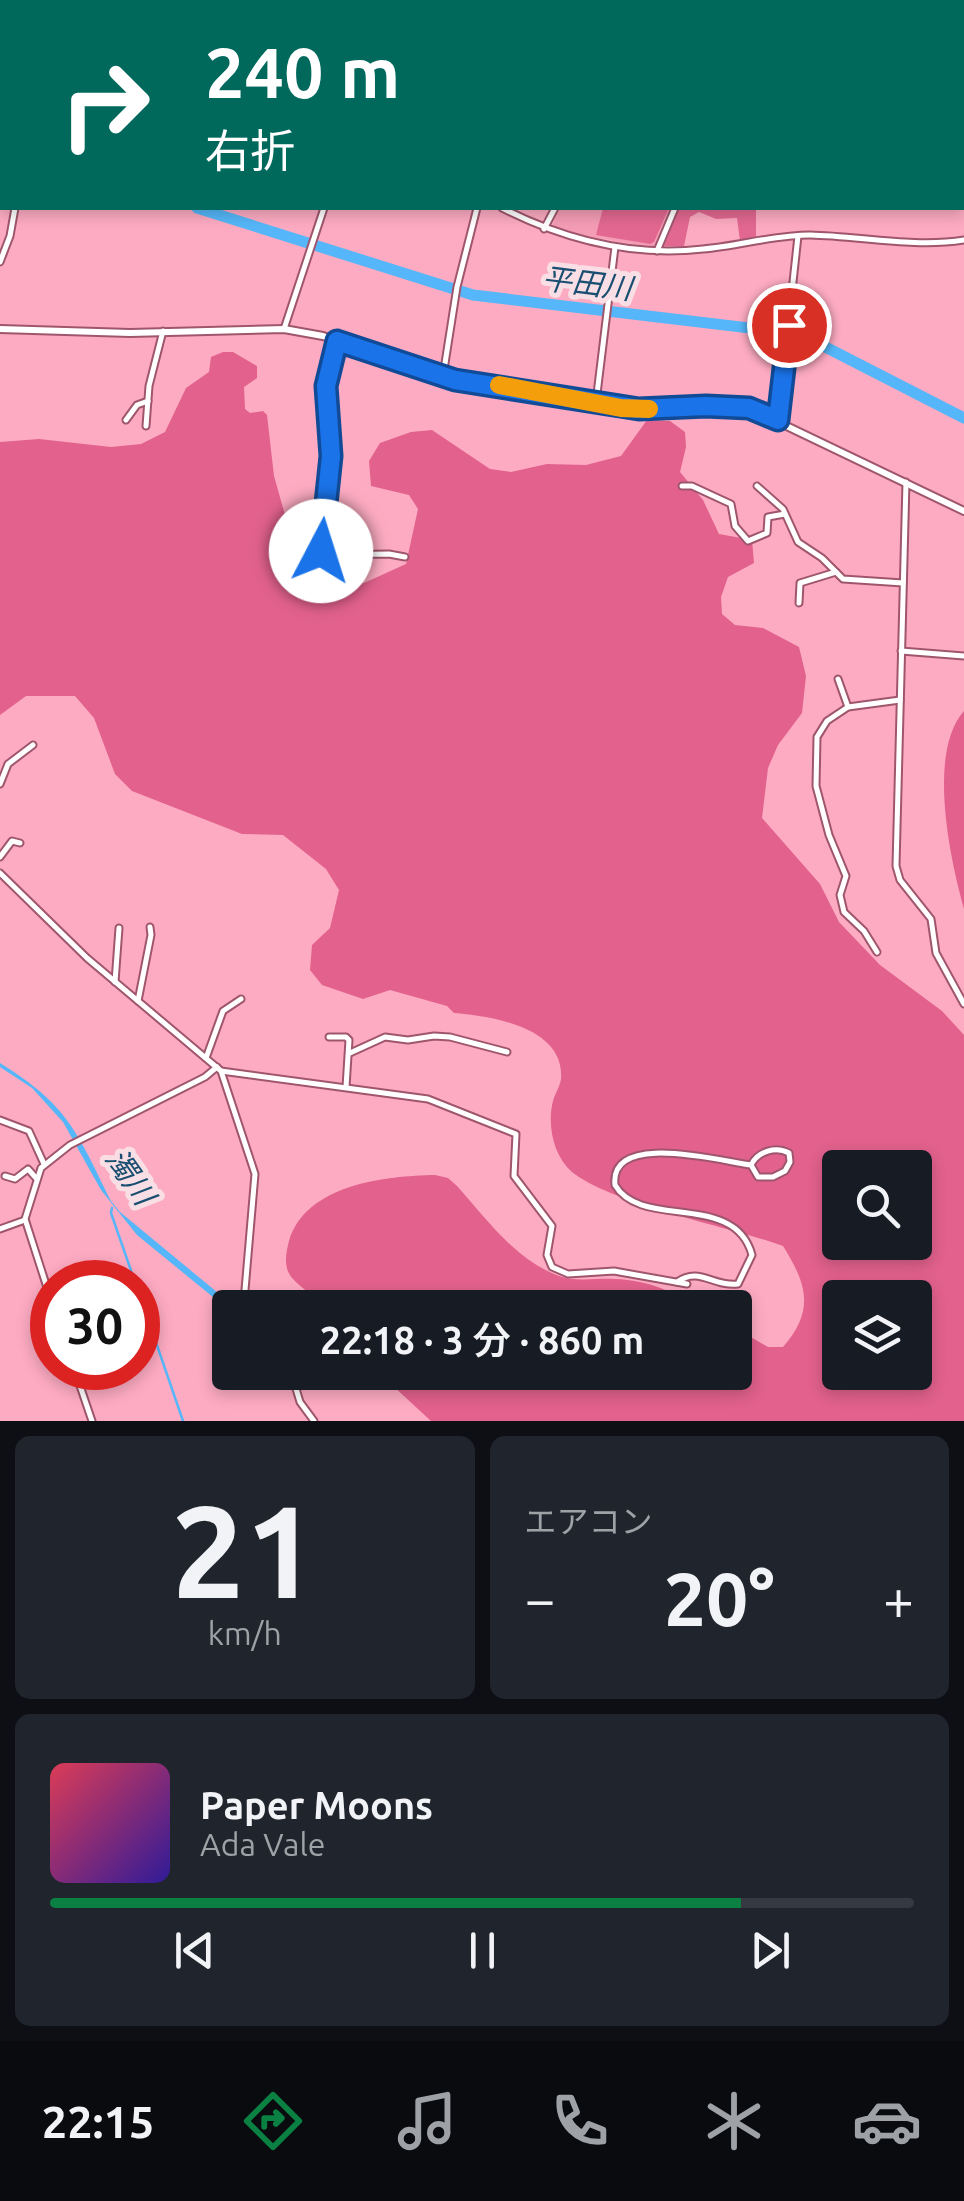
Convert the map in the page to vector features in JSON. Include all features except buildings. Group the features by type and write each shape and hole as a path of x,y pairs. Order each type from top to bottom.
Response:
{"street":[{"path":"0,262 10,236 14,210"},
{"path":"284,328 323,210"},
{"path":"443,376 456,287 476,210"},
{"path":"506,210 574,240 657,251 798,236 964,240"},
{"path":"544,229 554,210"},
{"path":"657,251 675,210"},
{"path":"778,420 798,236"},
{"path":"596,402 614,247"},
{"path":"0,329 52,333 284,328 443,376 639,409 749,408 964,511"},
{"path":"146,426 162,332"},
{"path":"314,594 312,571 321,555 331,456 326,386 337,341"},
{"path":"126,420 137,405 148,401"},
{"path":"906,482 897,874 931,918 936,954 964,1004"},
{"path":"682,486 692,486 731,504 735,526 748,541 767,534 768,517 786,514"},
{"path":"757,486 786,514 798,542 849,582 903,582"},
{"path":"321,555 405,557"},
{"path":"800,603 800,583 836,572"},
{"path":"901,651 964,656"},
{"path":"838,680 848,707"},
{"path":"877,952 864,931 844,912 840,895 846,876 829,835 816,786 818,733 827,721 848,707 900,700"},
{"path":"0,784 8,764 34,745"},
{"path":"0,857 10,842 20,843"},
{"path":"0,873 115,982 219,1069 255,1174 245,1290"},
{"path":"138,1001 152,935 150,927"},
{"path":"115,982 119,928"},
{"path":"206,1058 224,1011 241,1000"},
{"path":"350,1053 385,1037 408,1040 434,1036 506,1052"},
{"path":"329,1037 347,1037 350,1053 346,1086"},
{"path":"38,1260 25,1220 36,1178 44,1164 70,1145 219,1069 442,1103 516,1134 514,1176 552,1226 548,1260 558,1271 614,1271 687,1284"},
{"path":"0,1120 29,1130 44,1164"},
{"path":"677,1282 698,1274 720,1284 738,1284 752,1255 746,1238 720,1220 665,1210 626,1197 615,1185 619,1167 662,1152 700,1154 751,1164 758,1176 779,1175 788,1166 790,1154 763,1152 751,1164"},
{"path":"5,1176 15,1179 28,1169 36,1178"},
{"path":"0,1229 25,1220"},
{"path":"81,1390 92,1421"},
{"path":"296,1390 314,1421"}],"shaded area":[{"path":"557,210 672,210 654,248 552,229"},
{"path":"602,210 668,210 650,244 596,235"},
{"path":"678,210 756,210 756,239 740,241 737,218 716,219 699,212 690,217 684,246 664,246"},
{"path":"223,352 233,352 257,366 257,378 244,387 245,409 267,415 274,476 287,522 302,571 317,587 364,583 406,564 418,509 409,495 371,486 369,461 380,443 411,432 432,430 490,469 511,472 547,464 586,465 621,456 647,420 670,421 685,432 680,472 703,500 719,534 752,540 754,563 728,577 721,597 722,614 735,625 763,628 799,647 806,676 802,713 778,745 768,768 762,818 820,884 839,922 880,965 942,1011 964,1035 964,1421 431,1421 397,1390 752,1390 752,1338 768,1347 783,1347 800,1321 802,1285 783,1246 643,1205 572,1172 556,1149 551,1129 551,1110 561,1079 559,1061 539,1036 505,1021 454,1013 447,1006 390,990 363,999 322,985 310,970 312,945 330,928 339,890 326,869 283,835 242,834 132,791 115,774 94,718 75,696 26,696 0,715 0,442 39,439 111,447 141,444 165,432 186,388 209,372 211,357"},
{"path":"964,711 964,909 948,835 944,778 946,752"},
{"path":"394,1178 448,1178 513,1247 554,1274 639,1282 665,1290 305,1290 292,1278 286,1265 289,1241 298,1222 330,1195"}],"water":[{"name":"濁川","path":"0,1063 23,1078 56,1107 79,1138 120,1212 214,1290 212,1296 137,1235 101,1190 63,1122 32,1088 0,1067"}],"waterway":[{"name":"平田川","path":"203,210 473,295 800,334 964,418"},
{"path":"112,1208 127,1260"},
{"path":"160,1354 183,1421"}],"slow traffic":[{"path":"499,385 621,408 649,409"}],"route":[{"path":"321,551 331,456 326,386 337,341 455,380 621,408 749,408 778,420 789,325"}]}
